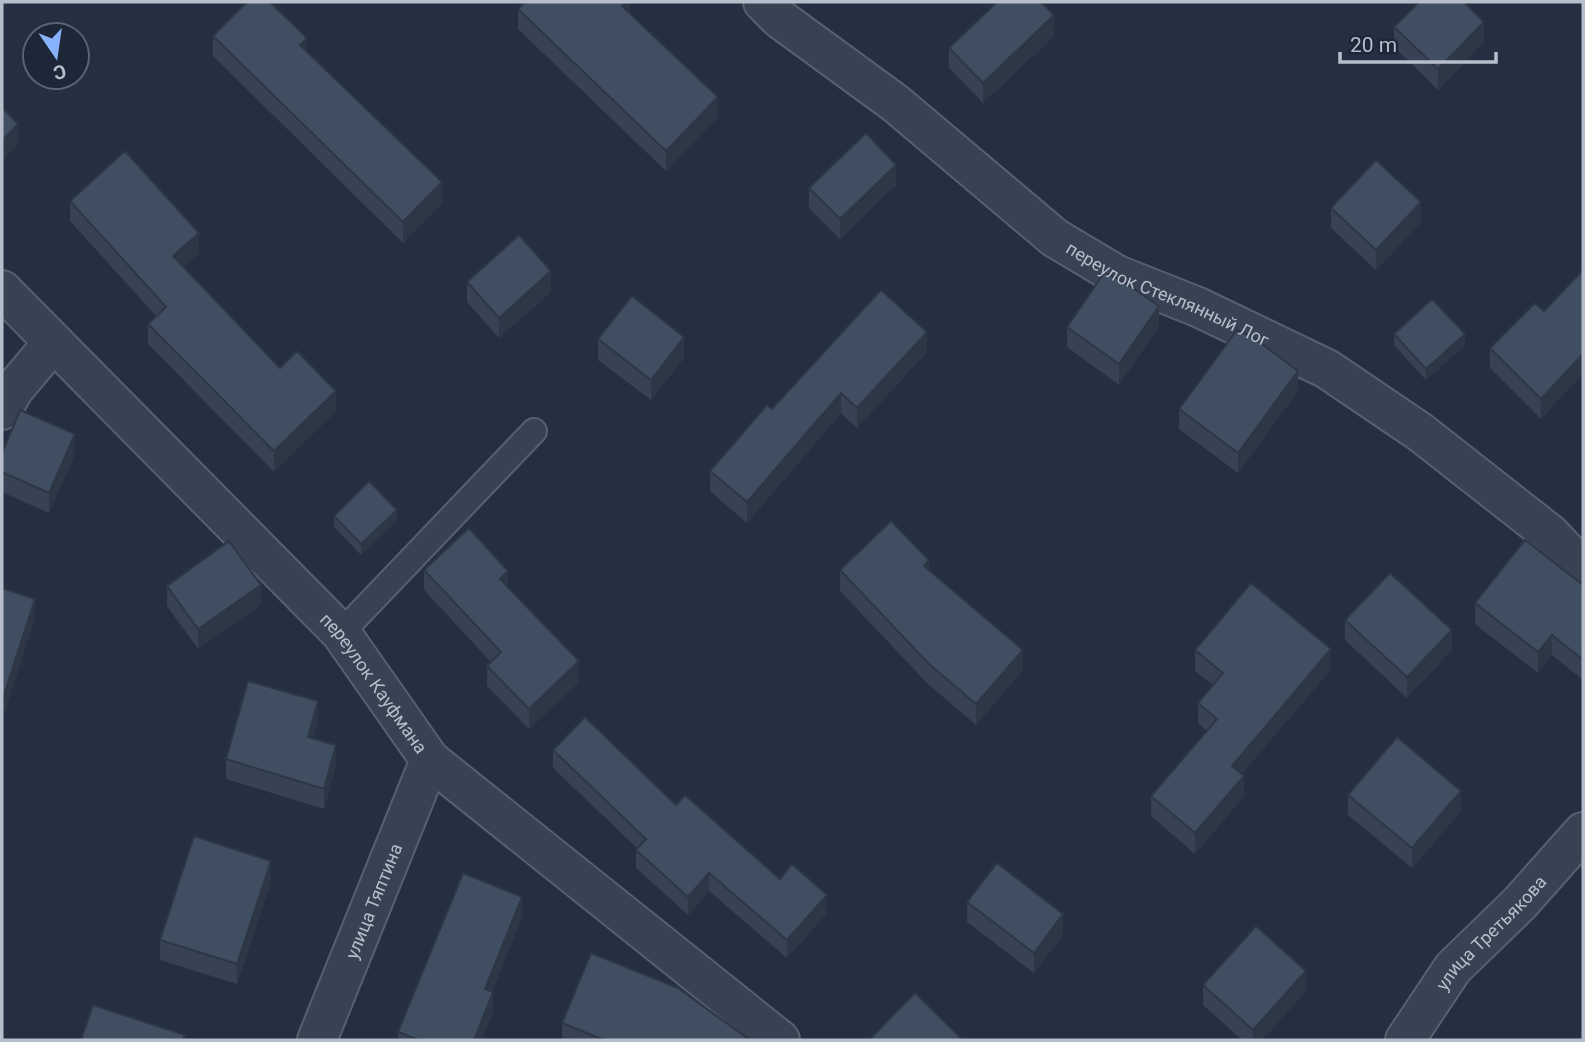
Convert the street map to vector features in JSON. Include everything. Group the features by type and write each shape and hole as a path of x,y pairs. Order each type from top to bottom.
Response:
{"street":[{"name":"переулок Стеклянный Лог","path":"763,2 780,19 895,103 1055,238 1117,275 1198,307 1327,369 1420,432 1550,534 1583,569"},
{"name":"переулок Кауфмана","path":"2,290 341,633 430,760 780,1040"},
{"path":"2,410 14,389 53,343"},
{"name":"улица Тяптина","path":"317,1040 430,760"},
{"name":"улица Третьякова","path":"1405,1040 1453,968 1520,904 1583,832"}],"lane":[{"path":"341,633 534,431"}],"building":[{"path":"247,2 270,2 307,38 300,45 442,182 403,222 213,36"},
{"path":"525,2 627,2 622,6 718,97 666,151 518,9"},
{"path":"997,2 1041,2 1054,15 983,83 949,48"},
{"path":"1419,2 1464,2 1484,22 1438,69 1394,27"},
{"path":"2,107 18,124 2,141"},
{"path":"866,133 896,165 840,219 809,188"},
{"path":"125,151 199,233 173,256 280,368 297,351 336,391 274,451 148,324 166,307 70,201"},
{"path":"1376,160 1421,202 1376,250 1331,208"},
{"path":"519,235 551,271 499,318 467,282"},
{"path":"1583,270 1583,354 1541,399 1490,348 1535,303 1544,311"},
{"path":"1104,273 1121,280 1159,306 1119,364 1067,327"},
{"path":"881,290 927,332 857,408 841,393 747,502 710,471 767,405 772,409"},
{"path":"632,296 684,337 651,380 598,339"},
{"path":"1432,299 1465,334 1426,369 1394,334"},
{"path":"1237,330 1254,338 1298,371 1238,453 1179,409"},
{"path":"20,410 75,434 49,493 2,472 2,453"},
{"path":"369,481 397,510 361,544 334,516"},
{"path":"891,521 929,560 924,566 1023,650 976,704 928,663 840,570"},
{"path":"469,528 508,571 500,579 579,661 529,709 487,666 501,652 424,570"},
{"path":"1525,540 1583,585 1583,660 1552,635 1538,652 1475,603"},
{"path":"229,541 261,585 198,629 167,586"},
{"path":"1390,573 1452,630 1407,677 1345,620"},
{"path":"1251,583 1331,649 1232,766 1244,776 1195,833 1151,796 1217,719 1198,703 1223,673 1195,650"},
{"path":"2,588 35,599 2,701"},
{"path":"248,681 318,701 308,737 336,745 324,789 226,759"},
{"path":"585,717 676,805 685,795 780,879 792,864 827,895 787,940 709,873 688,897 636,850 646,839 553,750"},
{"path":"1397,737 1461,791 1412,848 1348,795"},
{"path":"194,836 271,861 237,964 160,940"},
{"path":"997,863 1063,914 1034,953 967,902"},
{"path":"463,873 522,897 485,989 493,992 474,1040 419,1040 398,1032"},
{"path":"1256,926 1306,971 1253,1030 1203,985"},
{"path":"591,953 678,988 750,1040 604,1040 562,1023"},
{"path":"915,993 963,1040 873,1040 871,1038"},
{"path":"93,1005 185,1035 183,1040 81,1040"}]}
